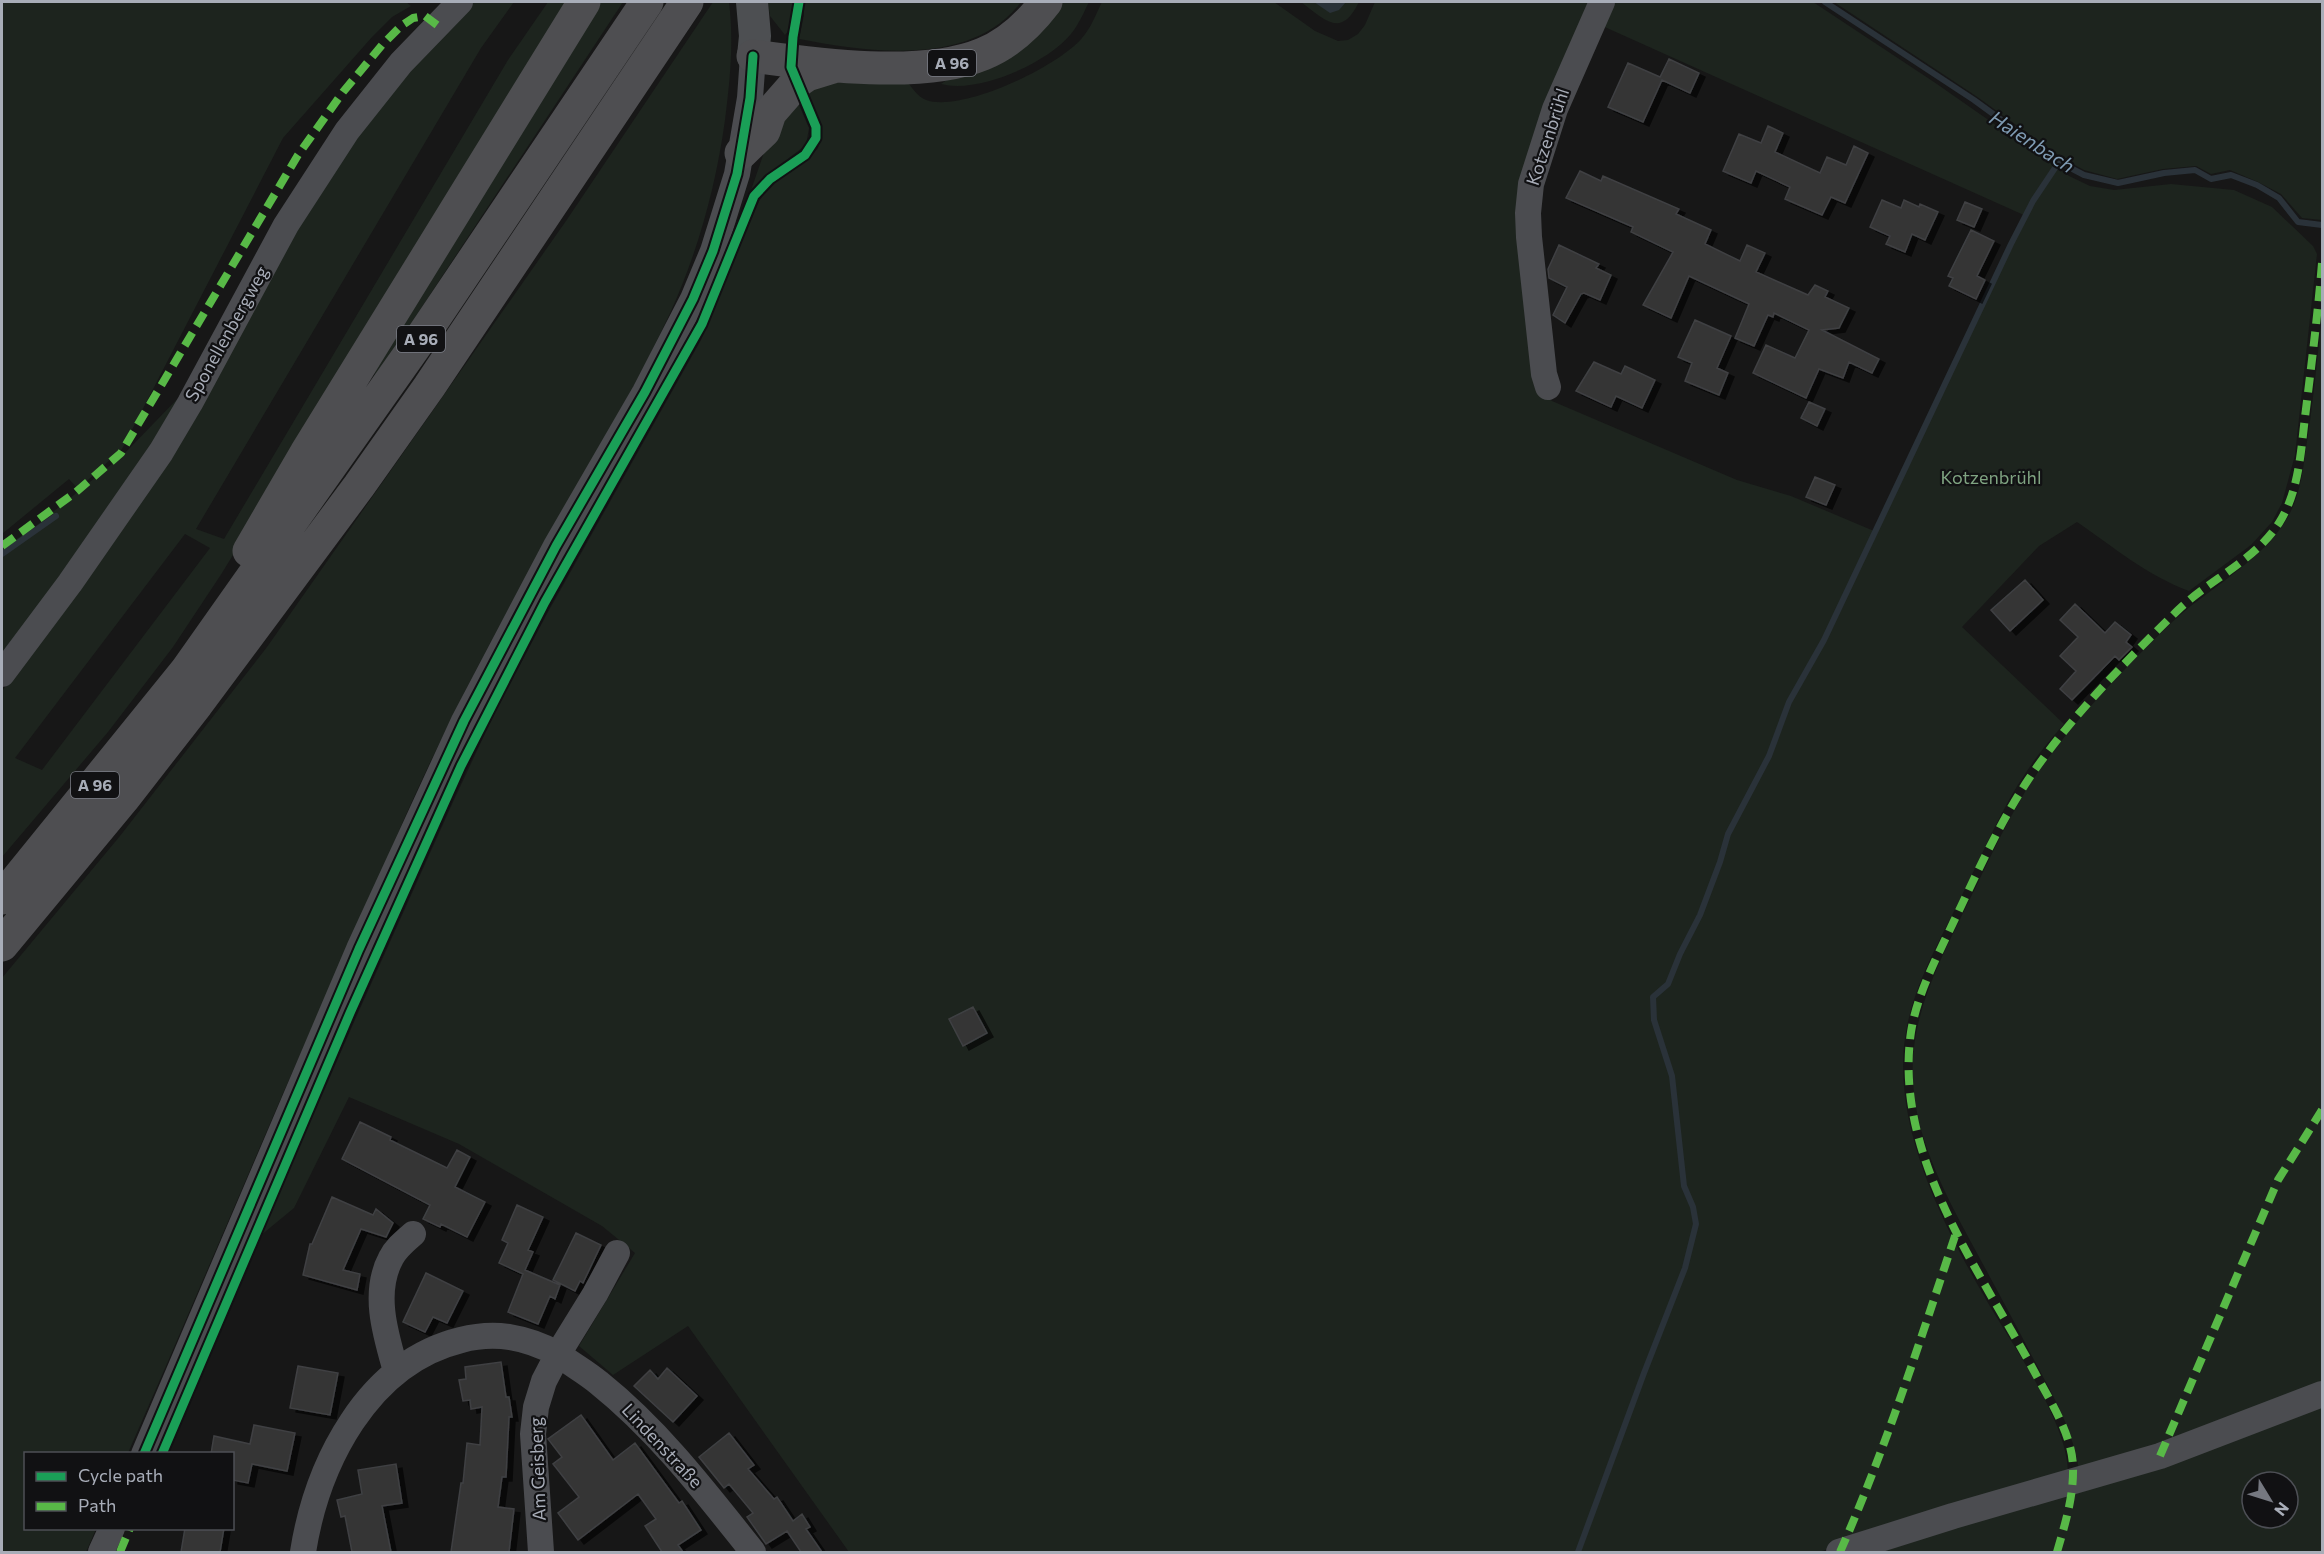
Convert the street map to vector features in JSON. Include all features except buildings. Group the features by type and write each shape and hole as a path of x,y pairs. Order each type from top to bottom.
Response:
{"highway":[{"name":"A 96","path":"186,671 260,530 584,2"},
{"name":"A 96","path":"2,898 186,671 423,335 647,2"},
{"name":"A 96","path":"2,945 136,782 359,486 429,387 687,2"},
{"name":"A 96","path":"753,56 869,68 927,66 956,62 984,54 1012,37 1034,17 1046,2"},
{"name":"A 96","path":"741,153 764,131 770,113 797,82 807,75 837,66"}],"main road":[{"path":"752,2 755,36 753,56"}],"street":[{"name":"Sponellenbergweg","path":"2,675 70,583 160,452 190,403 286,225 323,167 372,98 401,63 460,2"},
{"name":"Kotzenbrühl","path":"1548,387 1544,374 1531,254 1528,213 1531,184 1555,109 1602,2"},
{"path":"145,1452 359,950 464,721 556,546 645,392 693,299 713,251 737,174 750,98 753,56"},
{"path":"396,1371 387,1342 381,1289 391,1257 413,1234"},
{"name":"Am Geisberg","path":"541,1552 533,1434 539,1398 544,1381 558,1354 617,1253"},
{"path":"303,1552 315,1497 327,1467 343,1436 366,1403 396,1371 426,1351 475,1336 502,1335 525,1339 558,1354"},
{"name":"Lindenstraße","path":"558,1354 599,1382 656,1435 690,1473 753,1552"},
{"path":"1839,1552 1953,1516 2160,1456 2322,1394"},
{"path":"101,1552 111,1530"}],"green space":[{"path":"2,2 406,2 411,6 392,17 372,37 283,138 122,449 78,489 69,479 2,534"},
{"path":"468,2 514,2 481,48 196,529 224,539 508,60 548,2 570,2 222,573 173,647 108,732 2,857 2,691 94,562 348,142","holes":["185,534 210,548 42,770 15,758"]},
{"path":"592,2 623,2 373,378 398,314"},
{"path":"713,2 729,2 730,76 717,169 698,242 681,288 658,339 499,628 430,763 128,1452 24,1452 24,1530 96,1530 86,1552 2,1552 2,978 120,836 267,647 566,221"},
{"path":"768,2 795,2 793,19 785,35 770,16"},
{"path":"804,2 1021,2 1000,23 975,37 947,46 918,50 887,50 856,48 799,39"},
{"path":"1059,2 1089,2 1071,34 1046,55 1011,74 993,80 957,86 941,84"},
{"path":"1102,2 1274,2 1315,31 1338,41 1348,40 1358,34 1365,25 1375,2 1597,2 1534,147 1540,392 1552,401 1737,480 1791,496 1874,531 2026,216 1598,24 1609,2 1813,2 1934,82 2069,176 2090,186 2114,190 2171,184 2234,190 2272,207 2313,246 2317,254 2295,455 2282,503 2272,522 2251,545 2189,591 2145,569 2077,522 2039,546 1962,627 2064,724 2036,759 2009,799 1921,981 1905,1038 1903,1073 1907,1109 1915,1145 1942,1216 1976,1283 2041,1392 2061,1436 2068,1476 1916,1520 1819,1552 849,1552 688,1326 613,1375 579,1346 635,1253 602,1226 459,1144 349,1097 294,1208 260,1236 358,1013 497,708 548,612 701,340 759,201 770,186 818,148 822,134 803,90 842,82 907,81 923,99 942,102 962,100 1009,84 1053,61 1082,38"},
{"path":"1301,2 1359,2 1346,20 1332,23"},
{"path":"1834,2 2322,2 2322,220 2302,218 2281,194 2230,170 2211,174 2196,166 2163,169 2117,179 2084,170 2062,158 1976,96"},
{"path":"796,98 809,128 806,145 764,177 749,196 770,135"},
{"path":"2322,316 2322,1382 2243,1415 2079,1471 2073,1442 2055,1400 1945,1193 1927,1149 1915,1104 1913,1058 1916,1036 1935,972 1993,851 2040,769 2092,705 2130,664 2184,612 2251,560 2279,530 2290,513 2299,490 2304,465"},
{"path":"186,390 161,432 2,659 2,549 37,525 123,455"},
{"path":"2322,1406 2322,1552 1862,1552"}],"shaded area":[{"path":"1314,2 1346,2 1339,10 1330,13"}],"waterway":[{"name":"Haienbach","path":"1825,2 1974,100 2059,162 2084,175 2118,183 2164,173 2195,170 2211,179 2231,175 2257,185 2279,198 2298,222 2322,225"},
{"path":"1578,1552 1685,1268 1696,1224 1693,1207 1684,1186 1672,1076 1654,1020 1653,997 1668,984 1700,915 1728,834 1769,756 1789,702 1824,640 2011,244 2033,201 2059,162"},
{"path":"2,554 56,516"}],"marked path":[{"path":"2,546 76,492 121,453 298,155 343,92 401,26 413,18 425,16 437,25"},
{"path":"2057,1552 2072,1488 2073,1466 2069,1442 2053,1405 1966,1251 1945,1209 1928,1166 1915,1123 1909,1078 1911,1032 1934,962 1988,850 2028,780 2078,714 2135,653 2187,602 2257,549 2269,537 2286,510 2301,453 2322,263"},
{"path":"2160,1456 2278,1180 2322,1110"},
{"path":"1840,1552 1887,1434 1956,1233"},
{"path":"120,1552 129,1530"}],"cycle path":[{"path":"163,1452 350,1013 461,766 545,602 702,324 754,196 770,179 805,155 816,138 816,127 791,67 799,2"},
{"path":"145,1452 359,949 464,721 556,546 645,392 693,299 713,251 737,174 750,98 753,56"}]}
